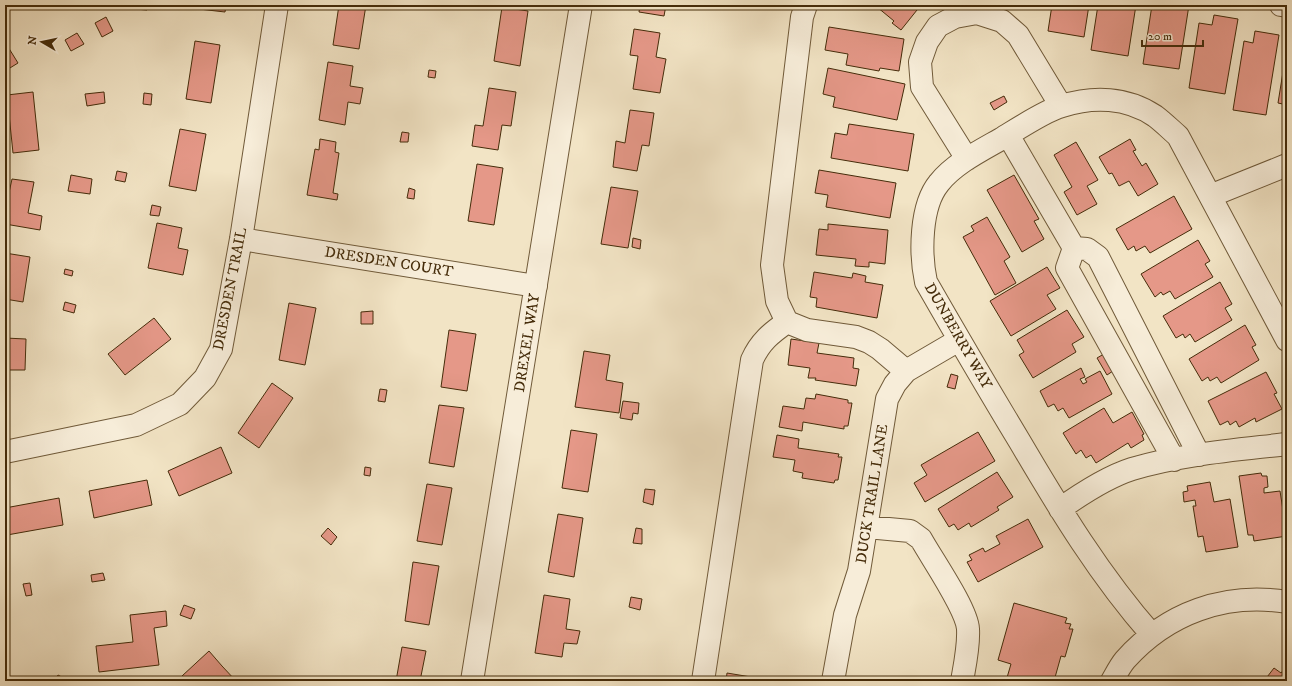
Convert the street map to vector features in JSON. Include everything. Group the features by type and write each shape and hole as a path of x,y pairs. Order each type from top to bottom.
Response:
{"street":[{"name":"DRESDEN TRAIL","path":"5,452 136,425 180,404 206,378 221,349 241,239 277,5"},
{"name":"DREXEL WAY","path":"472,681 581,5"},
{"path":"806,5 801,25 772,265 777,301 787,322 807,330 856,337 869,342 880,349 906,371"},
{"path":"1282,5 1287,6"},
{"path":"967,159 922,87 920,62 927,42 938,26 955,17 977,13 1002,21 1018,35 1060,106"},
{"name":"DUNBERRY WAY","path":"1152,635 1131,611 1092,558 1060,509 926,282 921,260 927,207 938,183 967,159 1060,106 1094,99 1126,102 1154,116 1178,136 1287,340"},
{"path":"1008,135 1074,248 1067,268 1174,460"},
{"path":"1210,196 1287,164"},
{"name":"DRESDEN COURT","path":"241,239 536,286"},
{"path":"1074,248 1087,249 1098,257 1199,455"},
{"path":"703,681 752,360 758,348 768,336 787,322"},
{"name":"DUCK TRAIL LANE","path":"833,681 844,615 859,571 868,527 887,399 895,384 906,371 959,340"},
{"path":"1060,509 1082,493 1131,470 1199,455 1287,444"},
{"path":"868,527 910,531 921,539 963,611 968,628 968,647 962,681"},
{"path":"1112,681 1124,661 1152,635 1185,616 1215,603 1240,599 1267,599 1287,602"}],"building":[{"path":"136,5 148,5 147,10 135,9"},
{"path":"199,5 226,5 225,12 199,9"},
{"path":"339,5 366,5 359,49 333,45"},
{"path":"640,5 666,5 664,16 639,12"},
{"path":"879,5 921,5 901,30 892,23 894,21 877,7"},
{"path":"1052,5 1089,5 1084,37 1048,31"},
{"path":"1098,5 1136,5 1128,56 1091,50"},
{"path":"1152,5 1189,5 1179,69 1143,64"},
{"path":"502,7 528,11 520,66 494,61"},
{"path":"1214,15 1238,19 1225,94 1189,88 1199,23 1212,25"},
{"path":"106,17 113,31 102,37 95,23"},
{"path":"829,27 904,39 899,71 880,68 879,71 846,65 848,54 825,50"},
{"path":"634,29 660,33 656,57 666,59 660,93 633,89 638,56 630,55"},
{"path":"1255,31 1279,35 1266,115 1233,110 1244,41 1253,43"},
{"path":"77,33 84,44 71,51 65,40"},
{"path":"195,41 220,45 211,103 186,99"},
{"path":"5,42 18,63 5,71"},
{"path":"1287,47 1287,105 1278,103"},
{"path":"328,62 353,66 350,86 363,88 360,104 348,102 345,125 319,120"},
{"path":"828,68 905,84 897,120 833,107 835,97 823,94"},
{"path":"429,70 436,71 435,78 428,77"},
{"path":"489,88 516,92 511,126 502,125 498,150 472,146 475,125 483,126"},
{"path":"33,92 39,150 13,153 7,95"},
{"path":"104,92 105,103 87,106 85,94"},
{"path":"144,93 152,94 151,105 143,104"},
{"path":"1004,96 1007,102 994,110 990,103"},
{"path":"630,110 654,113 649,146 642,145 637,171 613,167 616,141 625,143"},
{"path":"849,124 914,134 908,171 831,158 835,133 847,135"},
{"path":"180,129 206,134 196,191 169,186"},
{"path":"402,132 409,133 408,142 400,142"},
{"path":"320,139 336,142 335,152 339,153 333,193 338,194 337,200 307,195 315,149 319,150"},
{"path":"1130,139 1136,150 1133,151 1142,166 1146,163 1158,184 1138,196 1129,181 1119,186 1112,173 1109,174 1099,157"},
{"path":"1076,142 1098,180 1087,186 1097,204 1077,215 1064,192 1072,187 1054,155"},
{"path":"477,164 503,168 494,225 468,221"},
{"path":"819,170 896,183 890,218 826,207 828,195 815,193"},
{"path":"117,171 127,173 125,182 115,180"},
{"path":"71,175 92,179 90,194 68,191"},
{"path":"1014,175 1039,219 1034,221 1044,239 1022,252 987,190"},
{"path":"12,179 34,182 28,213 42,216 40,230 5,224 5,211"},
{"path":"611,187 638,191 628,248 601,244"},
{"path":"409,188 415,190 414,199 407,198"},
{"path":"1174,196 1192,229 1150,253 1145,246 1136,251 1134,246 1128,250 1116,229"},
{"path":"152,205 161,207 159,216 150,215"},
{"path":"987,217 1010,257 1004,261 1016,283 995,295 963,237 974,231 971,226"},
{"path":"157,223 182,228 178,248 188,250 183,275 148,268"},
{"path":"828,224 888,230 885,264 869,262 869,267 855,266 856,259 816,255 819,229 828,230"},
{"path":"633,238 641,240 640,249 632,247"},
{"path":"1198,240 1210,261 1205,264 1213,277 1175,299 1170,291 1163,295 1161,292 1155,297 1141,274"},
{"path":"5,253 30,257 23,302 5,299"},
{"path":"1047,267 1060,288 1047,295 1056,309 1011,336 990,301"},
{"path":"65,269 73,271 72,276 64,274"},
{"path":"814,272 852,278 853,273 866,276 865,282 883,285 877,318 816,307 817,298 810,297"},
{"path":"1220,282 1232,304 1225,308 1232,320 1195,342 1190,334 1185,338 1183,334 1176,338 1163,316"},
{"path":"65,302 76,305 74,313 63,310"},
{"path":"289,303 316,308 305,365 279,360"},
{"path":"1067,310 1084,337 1072,344 1076,352 1033,378 1019,355 1024,352 1017,340"},
{"path":"373,311 373,324 361,324 361,312"},
{"path":"154,318 171,339 125,375 108,354"},
{"path":"1245,325 1256,345 1252,347 1259,360 1221,383 1217,377 1210,381 1208,377 1202,381 1189,359"},
{"path":"449,330 476,334 467,391 441,387"},
{"path":"5,338 26,339 25,370 9,370 8,396 5,396"},
{"path":"791,339 819,343 817,353 854,358 853,368 859,369 856,386 815,380 816,378 808,378 810,368 788,365"},
{"path":"584,351 610,355 606,380 623,383 619,413 575,407"},
{"path":"1109,351 1119,367 1107,375 1097,358"},
{"path":"1081,368 1085,377 1080,379 1083,384 1087,382 1085,379 1100,371 1112,394 1069,418 1063,408 1058,411 1054,404 1048,407 1040,391"},
{"path":"1266,372 1277,393 1274,394 1282,409 1256,422 1255,418 1239,427 1236,421 1230,425 1228,421 1220,425 1208,401"},
{"path":"951,374 958,376 955,389 947,387"},
{"path":"272,383 293,398 259,448 238,433"},
{"path":"380,389 387,390 385,402 378,401"},
{"path":"816,394 848,400 848,403 852,403 848,426 844,426 844,429 803,422 802,431 779,427 783,406 804,409 806,398 815,399"},
{"path":"623,401 639,403 638,414 633,413 632,420 620,418"},
{"path":"439,405 464,408 454,467 429,463"},
{"path":"1104,408 1113,423 1132,412 1144,434 1142,435 1144,440 1131,448 1128,443 1096,463 1091,455 1086,458 1081,450 1076,454 1063,433"},
{"path":"571,430 597,434 588,492 562,488"},
{"path":"978,432 995,461 925,502 914,483 927,475 921,465"},
{"path":"777,435 799,439 798,448 839,454 838,457 842,457 838,480 835,480 834,483 802,478 803,473 793,471 795,460 773,457"},
{"path":"221,447 232,473 179,496 168,471"},
{"path":"365,467 371,468 370,476 364,475"},
{"path":"997,472 1013,497 997,507 999,510 971,527 969,523 958,530 954,524 949,527 938,509"},
{"path":"1261,473 1262,476 1267,476 1268,487 1264,488 1264,493 1280,491 1287,536 1254,541 1253,535 1248,535 1239,476"},
{"path":"147,480 152,505 94,518 89,491"},
{"path":"1210,482 1214,502 1230,499 1238,547 1206,552 1203,536 1198,537 1193,506 1196,506 1195,500 1184,502 1183,492 1188,491 1187,486"},
{"path":"427,484 452,488 442,545 417,541"},
{"path":"645,489 655,490 653,505 643,502"},
{"path":"59,498 63,525 7,535 5,508"},
{"path":"558,514 583,518 574,577 548,572"},
{"path":"1028,519 1043,547 978,582 967,562 972,560 969,555 983,548 985,552 1000,544 996,536"},
{"path":"328,528 337,537 331,545 321,536"},
{"path":"636,528 642,529 642,544 633,543"},
{"path":"413,562 439,566 429,625 405,621"},
{"path":"103,573 105,580 92,582 91,575"},
{"path":"30,583 32,595 26,596 23,584"},
{"path":"544,595 570,599 566,629 580,631 577,644 564,643 562,657 535,653"},
{"path":"631,597 642,599 640,610 629,607"},
{"path":"1014,603 1067,618 1065,623 1071,624 1069,629 1073,629 1065,657 1061,656 1054,681 1006,681 1011,664 998,660"},
{"path":"184,605 195,609 191,619 180,615"},
{"path":"166,611 167,626 154,628 159,665 99,672 96,646 133,642 130,615"},
{"path":"402,647 426,651 420,681 396,681"},
{"path":"209,651 236,681 187,681 182,676"},
{"path":"1274,668 1281,673 1285,668 1287,670 1287,681 1264,681"},
{"path":"727,673 751,677 750,681 726,681"},
{"path":"58,675 69,681 54,681"}]}
